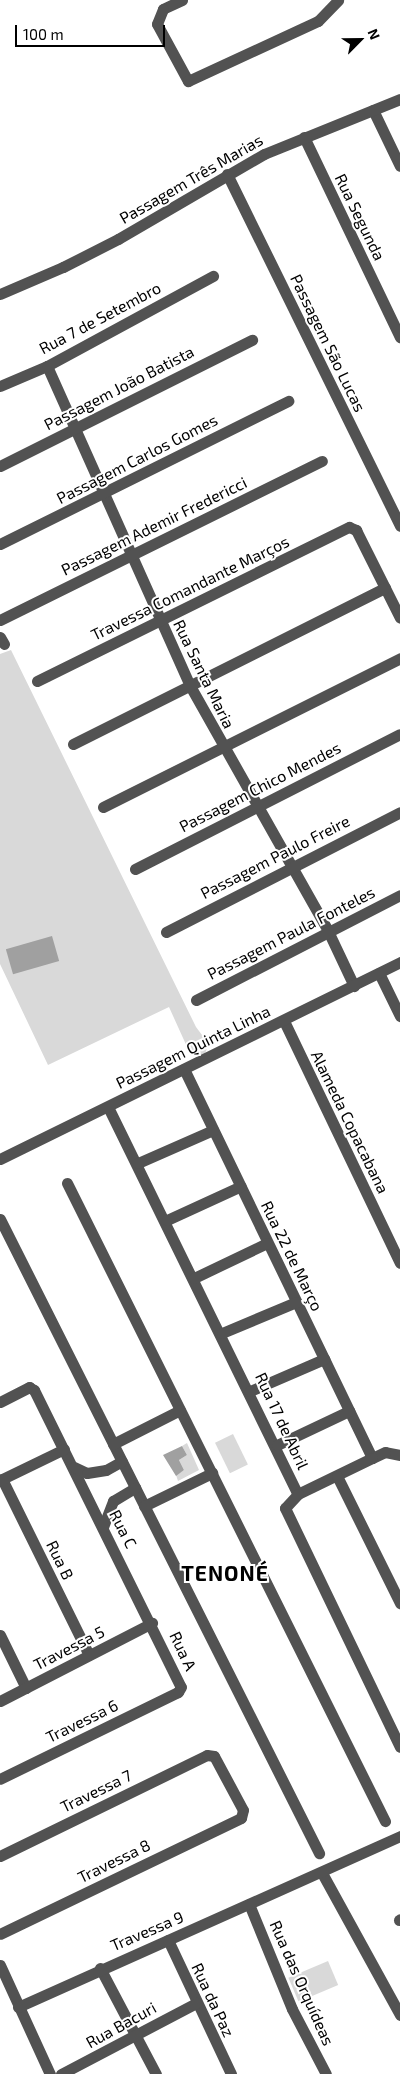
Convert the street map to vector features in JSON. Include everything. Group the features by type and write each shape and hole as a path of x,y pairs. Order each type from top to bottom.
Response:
{"street":[{"path":"182,0 163,9 157,24 188,82 318,21 338,0"},
{"name":"Passagem Três Marias","path":"0,294 62,268 118,239 227,174 304,137 400,99"},
{"path":"373,110 400,166"},
{"name":"Rua Segunda","path":"304,137 400,337"},
{"name":"Passagem São Lucas","path":"227,174 400,526"},
{"name":"Rua 7 de Setembro","path":"0,386 47,366 213,276"},
{"name":"Passagem João Batista","path":"0,466 252,340"},
{"name":"Rua Santa Maria","path":"47,366 77,428 106,493 131,557 189,684 222,746 328,931 354,986"},
{"name":"Passagem Carlos Gomes","path":"0,544 288,401"},
{"name":"Passagem Ademir Fredericci","path":"0,620 131,557 322,461"},
{"name":"Travessa Comandante Marços","path":"37,681 349,527 356,530 385,588"},
{"path":"73,744 189,684 385,588 400,618"},
{"path":"103,807 400,658"},
{"name":"Passagem Chico Mendes","path":"135,869 400,734"},
{"name":"Passagem Paulo Freire","path":"166,932 400,812"},
{"name":"Passagem Paula Fonteles","path":"196,1000 400,895"},
{"name":"Passagem Quinta Linha","path":"0,1159 284,1021 400,962"},
{"path":"379,973 400,1016"},
{"name":"Alameda Copacabana","path":"284,1021 400,1263"},
{"name":"Rua 22 de Março","path":"184,1069 372,1458"},
{"name":"Rua 17 de Abril","path":"108,1107 167,1220 277,1445 298,1494 285,1508 400,1747"},
{"path":"138,1163 213,1130"},
{"path":"67,1183 385,1821"},
{"path":"167,1220 241,1186"},
{"path":"0,1219 319,1853"},
{"path":"194,1278 267,1243"},
{"path":"222,1333 296,1302"},
{"path":"250,1391 324,1359"},
{"name":"Rua C","path":"0,1402 29,1387 34,1390 152,1623"},
{"path":"113,1444 180,1410"},
{"path":"277,1445 349,1411"},
{"path":"1,1479 64,1449"},
{"path":"298,1494 385,1452 400,1455"},
{"path":"74,1467 87,1473 106,1470 122,1461"},
{"path":"144,1506 212,1473"},
{"path":"337,1476 400,1603"},
{"name":"Rua B","path":"1,1479 89,1655"},
{"path":"103,1527 113,1501 135,1488"},
{"name":"Travessa 5","path":"0,1701 152,1623"},
{"name":"Rua A","path":"152,1623 180,1682 178,1692"},
{"path":"0,1635 26,1688"},
{"name":"Travessa 6","path":"0,1779 178,1692"},
{"name":"Travessa 7","path":"0,1856 207,1755 214,1756 243,1810 242,1818"},
{"name":"Travessa 8","path":"0,1934 242,1818"},
{"name":"Travessa 9","path":"18,2007 100,1968 322,1873 400,1836"},
{"path":"322,1873 400,2015"},
{"name":"Rua das Orquídeas","path":"249,1904 292,2009 326,2074"},
{"name":"Rua da Paz","path":"168,1940 229,2074"},
{"path":"0,1966 50,2074"},
{"path":"100,1968 156,2074"},
{"name":"Rua Bacuri","path":"61,2074 107,2052 135,2034 196,2004"}],"shaded area":[{"path":"11,650 196,1027 202,1035 211,1038 204,1056 188,1049 169,1007 48,1065 0,964 0,654"},
{"path":"52,936 59,961 13,974 6,949"},
{"path":"233,1434 248,1465 230,1473 215,1443"},
{"path":"187,1443 199,1470 178,1481 176,1475 184,1470 179,1460 187,1455 182,1446"},
{"path":"182,1446 187,1455 179,1460 184,1470 176,1476 163,1455"},
{"path":"328,1961 338,1985 299,2002 288,1978"}],"district":[{"name":"TENONÉ","path":"225,1573"}]}
